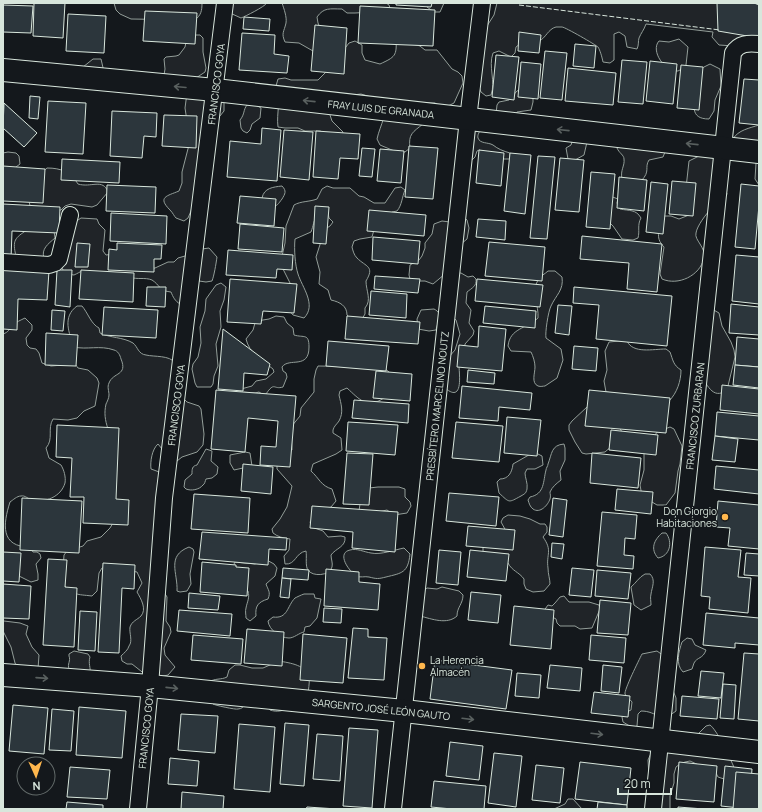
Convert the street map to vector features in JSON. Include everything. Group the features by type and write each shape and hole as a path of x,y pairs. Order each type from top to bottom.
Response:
{"street":[{"name":"FRANCISCO GOYA","path":"138,809 150,686 164,498 225,3"},
{"name":"PRESBÍTERO MARCELINO NOUTZ","path":"393,809 482,3"},
{"name":"FRANCISCO ZURBARAN","path":"653,809 733,53 737,47 746,44 759,44"},
{"name":"FRAY LUIS DE GRANADA","path":"3,70 215,90 759,152"},
{"path":"3,262 49,265 55,263 59,259 70,215"},
{"name":"SARGENTO JOSÉ LEÓN GAUTO","path":"3,675 150,686 404,711 759,752"}],"shaded area":[{"path":"114,3 202,3 202,8 201,13 195,20 131,19 120,14 116,10"},
{"path":"228,3 267,3 241,18 230,13"},
{"path":"282,3 386,3 389,5 391,11 347,13 342,9 325,10 317,17 321,30 313,51 299,43 285,42 283,34 286,18"},
{"path":"428,3 444,3 440,12 434,12 427,7"},
{"path":"497,3 759,3 759,38 743,36 740,43 734,46 719,45 712,37 713,32 646,24 639,38 637,49 627,47 625,36 619,32 614,34 614,60 610,63 603,62 598,47 562,27 556,27 539,41 525,42 516,47 515,53 511,57 499,51 493,53 491,64 493,84 491,95 486,96 481,92 478,85 485,29 494,15"},
{"path":"193,35 200,35 203,38 203,52 206,68 205,72 196,78 164,75 164,59 166,57 179,55 185,47 186,42"},
{"path":"396,39 420,46 425,50 437,50 452,69 462,76 463,83 454,103 448,106 441,107 435,103 418,103 423,124 412,134 410,139 410,148 405,152 399,153 380,145 377,139 385,113 384,98 374,98 361,94 343,96 330,115 332,121 343,132 342,136 320,131 305,131 298,128 278,127 279,96 276,86 278,79 318,80 328,70 349,43 355,41 362,45 362,53 365,60 380,64 389,60 394,55 396,49"},
{"path":"679,39 688,47 686,65 678,71 664,65 656,50 659,41 669,42"},
{"path":"93,59 101,59 104,72 83,67"},
{"path":"710,64 720,69 721,86 715,100 714,111 709,119 698,116 694,110 694,106 702,68"},
{"path":"521,89 533,95 531,110 517,112 510,126 496,114 497,105 499,102 509,100 517,91"},
{"path":"187,93 224,101 224,111 215,122 191,211 188,218 184,221 176,218 166,206 164,200 167,196 179,191 182,183 182,172 190,141 185,108"},
{"path":"254,104 261,108 260,118 252,124 247,133 241,128 240,120 247,105"},
{"path":"759,125 759,185 755,179 756,163 733,139 741,131"},
{"path":"481,129 478,136 479,140 510,153 509,159 504,159 479,150 472,160 460,136"},
{"path":"582,138 587,142 584,155 575,160 568,159 566,148 571,145 572,142"},
{"path":"619,146 665,152 663,157 649,160 646,175 641,181 622,179 624,159 617,148"},
{"path":"3,153 16,153 19,156 20,164 12,170 3,171"},
{"path":"701,155 715,157 727,194 724,199 713,207 707,214 697,230 696,236 704,254 702,264 698,270 688,278 668,281 662,279 660,274 664,247 659,240 659,229 663,216 671,216 679,219 689,215 686,188 689,161"},
{"path":"47,168 57,169 69,174 78,184 103,185 108,192 97,205 92,207 71,204 65,206 61,210 55,211 30,206 29,201 41,173"},
{"path":"282,186 285,191 284,196 278,204 271,207 262,198 263,195 269,189"},
{"path":"327,186 333,188 350,188 359,196 364,197 374,203 385,203 395,188 401,187 405,190 399,209 392,212 375,226 372,237 354,241 352,247 356,257 368,267 370,272 366,281 368,302 362,319 351,320 347,315 346,309 340,303 331,300 328,290 319,284 320,272 316,257 325,229 333,222 329,218 328,213 315,219 311,232 295,239 297,270 309,302 309,307 308,313 304,318 293,315 289,310 290,283 282,267 286,226 294,205 317,199 322,189"},
{"path":"610,196 618,199 617,203 620,209 635,212 641,218 639,223 638,238 633,240 622,239 610,223"},
{"path":"81,218 97,219 99,224 105,230 103,251 106,255 114,254 149,269 168,262 174,262 178,258 185,256 188,257 182,303 180,304 177,302 171,292 162,289 155,282 149,279 85,271 74,275 64,272 62,266 75,222"},
{"path":"465,218 469,228 467,239 461,244 445,274 433,284 425,281 414,281 410,279 410,265 419,260 422,256 425,243 432,234 434,224 442,221 450,222"},
{"path":"27,230 54,231 55,238 44,249 44,258 16,256 14,246 16,240"},
{"path":"209,248 217,257 213,279 212,281 206,282 199,281 202,249"},
{"path":"548,271 555,271 562,277 562,285 550,309 546,338 561,349 563,360 557,378 545,386 538,386 535,383 535,365 531,352 511,351 508,346 509,340 515,332 538,318 535,294 536,284 540,277"},
{"path":"453,273 461,273 468,277 473,276 476,279 476,283 474,287 467,292 466,303 471,310 469,323 474,331 473,335 465,344 460,360 460,380 458,390 451,392 445,388 448,358 455,350 460,334 456,320 451,315"},
{"path":"221,283 226,287 224,300 220,311 221,327 216,344 218,366 211,387 197,387 192,369 193,364 198,357 201,343 200,327 205,311 206,299 216,285"},
{"path":"77,306 82,306 92,321 99,328 100,333 129,341 133,343 143,354 149,356 166,357 173,360 178,370 184,399 187,402 199,406 201,409 204,434 203,445 197,452 182,457 177,461 171,460 158,444 154,449 151,459 151,469 162,473 164,592 167,597 166,621 171,632 164,648 165,655 175,667 168,675 151,679 132,664 127,664 122,661 121,656 130,644 131,625 143,613 143,604 137,592 142,583 137,572 108,567 102,568 99,573 97,591 92,596 76,594 62,584 64,555 67,551 83,546 87,541 101,537 113,523 108,429 105,410 109,396 109,383 123,368 118,352 104,348 74,347 69,331 68,320 72,310"},
{"path":"434,309 440,315 436,330 429,331 418,329 417,319 421,310"},
{"path":"712,309 719,313 722,326 731,342 735,357 727,390 722,393 714,392 710,389 699,373"},
{"path":"276,316 284,317 287,323 293,328 294,335 307,338 309,343 308,354 302,361 285,364 282,367 287,377 283,387 273,387 266,394 259,392 240,392 241,389 252,386 256,381 266,379 274,372 273,369 253,353 246,339 253,330 257,321"},
{"path":"25,318 32,325 32,330 26,338 27,345 30,348 36,349 42,363 51,366 75,364 78,368 88,370 97,378 99,383 95,406 84,411 77,418 68,420 53,419 51,423 50,441 46,448 49,458 61,465 64,471 65,483 63,488 52,498 47,500 37,501 20,496 10,502 5,526 9,539 13,543 20,546 30,547 33,552 40,554 41,558 36,564 38,580 31,582 17,575 3,562 3,334 13,325"},
{"path":"627,341 634,348 644,350 666,349 670,352 675,364 681,370 678,387 669,401 606,392 604,381 607,370 605,351 609,342"},
{"path":"318,366 383,367 389,372 384,398 373,403 364,402 347,388 340,391 339,395 342,408 341,414 339,421 333,429 333,433 341,438 342,450 313,464 311,471 323,484 332,489 336,501 331,507 315,515 310,522 312,527 323,531 328,537 345,537 344,543 331,555 331,570 325,574 313,574 308,570 306,564 306,551 302,552 291,563 285,564 284,556 289,550 290,539 283,538 273,533 272,529 287,507 292,486 277,469 277,464 288,451 292,450 291,427 300,416 301,408 314,392 314,379"},
{"path":"587,407 619,427 622,432 621,438 605,452 582,453 569,430 569,425 572,421"},
{"path":"670,427 674,429 682,446 680,464 675,493 666,505 657,505 642,496 640,485 644,470 644,453 657,432"},
{"path":"564,444 565,460 560,471 561,480 551,490 550,499 546,506 541,510 533,509 528,500 541,490 544,483 546,469 554,448"},
{"path":"206,449 212,451 211,461 218,467 217,474 212,478 206,479 204,484 199,488 188,490 184,487 185,480 192,474 194,466 197,465"},
{"path":"245,452 250,453 252,466 234,470 230,463 230,455"},
{"path":"534,452 542,456 543,465 535,469 527,469 525,473 527,485 526,492 514,500 507,500 499,493 497,482 509,475 513,464"},
{"path":"399,487 405,489 405,497 410,502 411,506 407,513 394,515 387,510 378,512 359,511 360,504 369,488"},
{"path":"508,515 530,519 540,524 545,524 547,527 547,532 543,537 548,546 548,572 550,584 544,591 533,592 526,589 524,579 511,568 508,563 483,555 483,547 506,531 501,522 503,518"},
{"path":"662,533 666,533 670,544 668,552 662,557 658,558 654,551 654,545"},
{"path":"189,547 193,549 194,552 190,574 191,584 187,591 180,592 177,591 175,560 182,551"},
{"path":"404,548 410,554 406,569 400,573 381,578 357,576 345,563 344,555 350,550 379,553"},
{"path":"265,559 274,564 277,568 275,576 266,584 269,593 268,599 258,605 256,616 250,621 246,618 249,593 248,591 245,591 234,564 235,562 255,564"},
{"path":"645,574 650,574 653,579 651,605 641,610 634,605 631,587"},
{"path":"442,587 459,591 463,595 457,616 453,619 444,621 420,616 423,591 427,588 437,589"},
{"path":"304,594 314,594 315,598 321,599 317,618 310,626 305,627 304,632 289,638 282,637 270,627 268,621 273,617 282,616 295,598"},
{"path":"564,596 569,602 589,602 599,605 600,609 592,628 580,629 575,626 560,626 556,619 543,612 548,605 552,606 560,597"},
{"path":"4,621 20,623 28,626 26,634 32,647 39,655 38,669 18,668 15,663 11,647 3,631"},
{"path":"687,638 692,639 695,645 706,650 703,655 695,661 692,669 683,672 679,665 678,657 682,642"},
{"path":"74,651 88,654 90,657 90,672 69,669 69,654"},
{"path":"657,651 664,656 670,683 676,698 676,711 670,715 662,717 641,711 638,714 637,726 633,728 623,722 622,717 624,713 631,710 632,702 625,694 625,691 642,654"},
{"path":"279,661 302,667 308,674 308,695 295,705 280,711 270,710 268,706 246,704 242,708 236,709 213,704 210,699 208,687 209,682 227,677 229,670 235,665 263,668"},
{"path":"710,725 719,737 734,768 724,779 718,777 716,773 690,761 680,764 676,767 674,774 674,783 670,796 670,809 651,809 648,760 652,751 697,735 706,726"},
{"path":"568,799 573,799 582,809 554,809 565,804"}],"building":[{"path":"34,3 65,3 63,38 33,36"},
{"path":"396,3 432,3 431,7 396,5"},
{"path":"717,3 754,3 759,5 759,38 718,31"},
{"path":"3,5 33,6 31,33 3,32"},
{"path":"360,6 435,10 433,46 358,43"},
{"path":"145,11 197,13 195,44 143,41"},
{"path":"68,14 106,16 104,53 66,51"},
{"path":"244,17 270,19 269,31 243,29"},
{"path":"315,25 347,28 344,74 311,71"},
{"path":"519,32 541,35 539,53 518,51"},
{"path":"242,33 275,35 274,54 289,56 287,73 239,70"},
{"path":"575,44 596,46 594,68 573,66"},
{"path":"545,51 567,53 562,100 540,98"},
{"path":"496,55 519,57 514,100 492,97"},
{"path":"622,60 647,62 643,104 618,102"},
{"path":"650,61 677,64 673,104 646,101"},
{"path":"521,62 541,64 538,99 518,97"},
{"path":"681,65 703,67 699,110 677,108"},
{"path":"568,68 616,73 613,105 565,101"},
{"path":"744,79 759,80 759,125 739,123"},
{"path":"30,96 40,97 38,119 29,118"},
{"path":"48,101 86,103 83,154 45,152"},
{"path":"4,103 37,133 24,147 3,128"},
{"path":"112,111 157,113 156,137 144,136 142,158 110,156"},
{"path":"164,115 197,116 196,148 162,146"},
{"path":"262,128 281,130 277,181 227,177 230,141 261,144"},
{"path":"284,130 313,132 309,180 280,177"},
{"path":"316,131 360,134 358,159 340,158 338,179 313,177"},
{"path":"409,146 438,148 433,199 405,197"},
{"path":"362,148 375,149 372,177 359,176"},
{"path":"380,149 404,151 401,183 377,181"},
{"path":"479,150 504,153 501,186 476,183"},
{"path":"510,153 531,155 525,214 504,211"},
{"path":"538,156 555,157 547,239 530,238"},
{"path":"560,158 584,160 579,212 555,210"},
{"path":"62,159 120,162 119,183 61,180"},
{"path":"3,166 45,169 43,203 3,201"},
{"path":"591,172 615,174 610,229 586,227"},
{"path":"619,177 647,180 644,211 617,208"},
{"path":"672,181 696,183 693,216 669,214"},
{"path":"651,182 668,184 663,234 646,232"},
{"path":"741,184 759,186 759,205 755,249 735,247"},
{"path":"107,185 156,187 155,213 106,211"},
{"path":"240,196 276,199 274,226 237,223"},
{"path":"3,204 60,207 59,233 12,231 11,260 3,260"},
{"path":"315,206 329,207 326,244 313,243"},
{"path":"369,210 426,215 424,236 367,231"},
{"path":"111,213 167,216 166,244 110,241"},
{"path":"478,219 506,221 505,240 476,237"},
{"path":"240,224 284,228 282,252 238,249"},
{"path":"582,236 662,244 657,292 627,289 629,263 580,259"},
{"path":"373,237 420,241 418,264 372,260"},
{"path":"489,242 545,247 542,281 485,276"},
{"path":"77,243 90,244 88,267 75,267"},
{"path":"117,243 162,245 161,259 154,259 154,272 108,270 109,249 117,250"},
{"path":"228,250 293,255 292,270 277,269 276,278 226,275"},
{"path":"736,255 759,257 759,304 732,301"},
{"path":"3,269 49,271 47,300 18,299 17,330 3,329"},
{"path":"57,270 72,270 70,307 55,305"},
{"path":"81,270 134,273 133,302 79,299"},
{"path":"375,276 420,279 418,293 374,289"},
{"path":"230,279 297,284 294,313 263,311 261,324 227,322"},
{"path":"477,279 543,285 540,307 475,301"},
{"path":"147,287 166,287 165,307 146,306"},
{"path":"574,287 672,296 667,346 596,339 599,305 573,303"},
{"path":"371,291 407,294 406,318 369,315"},
{"path":"731,304 759,307 759,335 729,333"},
{"path":"558,305 572,306 569,335 555,333"},
{"path":"485,306 536,311 535,328 483,323"},
{"path":"104,307 158,310 156,338 102,335"},
{"path":"52,310 65,311 63,331 51,330"},
{"path":"347,316 420,322 418,344 345,339"},
{"path":"479,326 506,329 502,371 457,367 459,345 478,347"},
{"path":"223,329 270,364 267,375 244,373 243,391 218,389"},
{"path":"46,333 78,335 76,366 45,365"},
{"path":"737,337 759,339 759,367 735,365"},
{"path":"328,341 389,346 386,371 326,366"},
{"path":"574,346 598,348 596,371 572,369"},
{"path":"735,365 759,367 759,388 733,385"},
{"path":"468,370 495,373 494,384 467,382"},
{"path":"376,371 412,374 410,401 373,398"},
{"path":"722,385 759,389 759,414 720,410"},
{"path":"462,386 532,393 530,410 499,407 498,421 459,418"},
{"path":"216,390 296,396 290,467 260,465 261,446 276,447 278,421 248,418 245,452 211,449"},
{"path":"589,390 670,398 666,433 585,426"},
{"path":"354,400 409,404 408,423 352,418"},
{"path":"717,412 759,416 759,440 715,436"},
{"path":"507,417 541,420 537,456 504,453"},
{"path":"348,422 398,425 395,455 346,451"},
{"path":"456,422 503,426 499,462 452,458"},
{"path":"57,425 119,428 116,499 129,500 128,525 83,523 84,497 70,497 72,458 56,457"},
{"path":"611,430 658,435 656,455 609,450"},
{"path":"715,436 738,439 735,462 712,460"},
{"path":"347,453 373,454 369,505 343,504"},
{"path":"592,453 641,458 638,488 590,483"},
{"path":"243,464 273,467 271,494 241,491"},
{"path":"716,466 759,470 759,494 714,489"},
{"path":"617,489 653,492 651,514 615,510"},
{"path":"449,493 499,497 496,526 446,521"},
{"path":"194,494 250,498 248,533 191,529"},
{"path":"22,498 82,501 79,553 20,550"},
{"path":"553,498 567,500 563,537 549,535"},
{"path":"718,501 759,505 759,549 728,546 730,528 716,527"},
{"path":"312,506 398,512 395,552 352,548 353,532 310,528"},
{"path":"602,512 637,515 635,539 625,538 624,555 634,556 633,569 597,566"},
{"path":"468,526 515,530 513,550 466,546"},
{"path":"202,532 287,538 286,550 269,549 268,565 199,559"},
{"path":"552,543 564,544 562,559 551,557"},
{"path":"705,547 741,550 738,577 751,578 748,613 709,609 710,597 701,596"},
{"path":"439,550 461,552 458,585 436,583"},
{"path":"470,550 509,554 506,581 467,577"},
{"path":"3,552 21,553 19,582 3,581"},
{"path":"746,553 759,554 759,576 744,575"},
{"path":"48,559 67,560 65,587 77,588 74,647 43,645"},
{"path":"202,562 236,565 236,567 249,568 247,596 200,592"},
{"path":"103,563 135,565 134,589 122,588 119,653 98,652"},
{"path":"283,568 309,570 308,580 282,578"},
{"path":"572,568 594,570 591,597 569,595"},
{"path":"326,569 359,572 359,582 380,584 378,610 324,606"},
{"path":"597,570 631,573 628,599 595,596"},
{"path":"282,578 291,579 289,598 280,597"},
{"path":"3,584 31,586 29,619 3,618"},
{"path":"471,592 501,595 498,623 468,620"},
{"path":"189,593 220,596 218,610 188,608"},
{"path":"600,600 631,603 628,635 597,633"},
{"path":"514,606 554,610 551,649 510,645"},
{"path":"324,608 342,609 341,623 323,622"},
{"path":"179,610 232,614 230,636 177,631"},
{"path":"80,611 97,612 95,651 78,650"},
{"path":"706,613 759,618 759,645 735,643 735,648 703,645"},
{"path":"353,628 368,629 368,637 387,638 384,680 348,678"},
{"path":"247,629 284,632 282,666 244,663"},
{"path":"303,634 347,638 343,683 300,680"},
{"path":"193,635 243,639 241,664 191,660"},
{"path":"591,635 626,638 624,663 589,660"},
{"path":"744,653 759,654 759,721 738,719"},
{"path":"435,660 512,670 506,709 430,699"},
{"path":"550,665 582,668 580,691 547,688"},
{"path":"603,665 622,667 619,693 601,691"},
{"path":"701,671 724,673 721,698 698,696"},
{"path":"517,673 541,675 539,698 515,696"},
{"path":"723,684 736,685 734,719 720,718"},
{"path":"594,692 630,696 628,717 591,713"},
{"path":"682,696 719,699 717,719 680,716"},
{"path":"13,705 48,708 44,754 9,751"},
{"path":"79,707 126,711 122,758 76,755"},
{"path":"52,709 74,711 71,751 49,750"},
{"path":"181,714 218,716 215,753 178,750"},
{"path":"285,723 309,725 304,786 280,784"},
{"path":"239,724 275,727 270,792 234,789"},
{"path":"349,728 378,730 372,808 343,806"},
{"path":"317,734 343,736 340,781 313,779"},
{"path":"450,742 483,746 479,780 446,776"},
{"path":"494,753 522,756 516,807 488,803"},
{"path":"170,758 199,761 197,786 168,784"},
{"path":"580,762 631,768 627,805 575,799"},
{"path":"679,762 717,766 714,802 676,799"},
{"path":"536,765 564,768 560,803 532,800"},
{"path":"725,766 752,769 749,809 721,806"},
{"path":"70,767 110,770 107,799 67,797"},
{"path":"736,772 759,774 759,809 733,809"},
{"path":"434,781 486,786 484,809 452,809 431,807"},
{"path":"182,792 224,796 223,809 181,809"},
{"path":"67,802 103,805 103,809 66,809"},
{"path":"598,802 627,805 627,809 597,809"},
{"path":"307,807 337,809 306,809"},
{"path":"678,807 704,809 678,809"}],"fence":[{"path":"519,5 720,30"}],"place":[{"name":"Don Giorgio Habitaciones","path":"725,517"},
{"name":"La Herencia Almacén","path":"422,666"}]}
